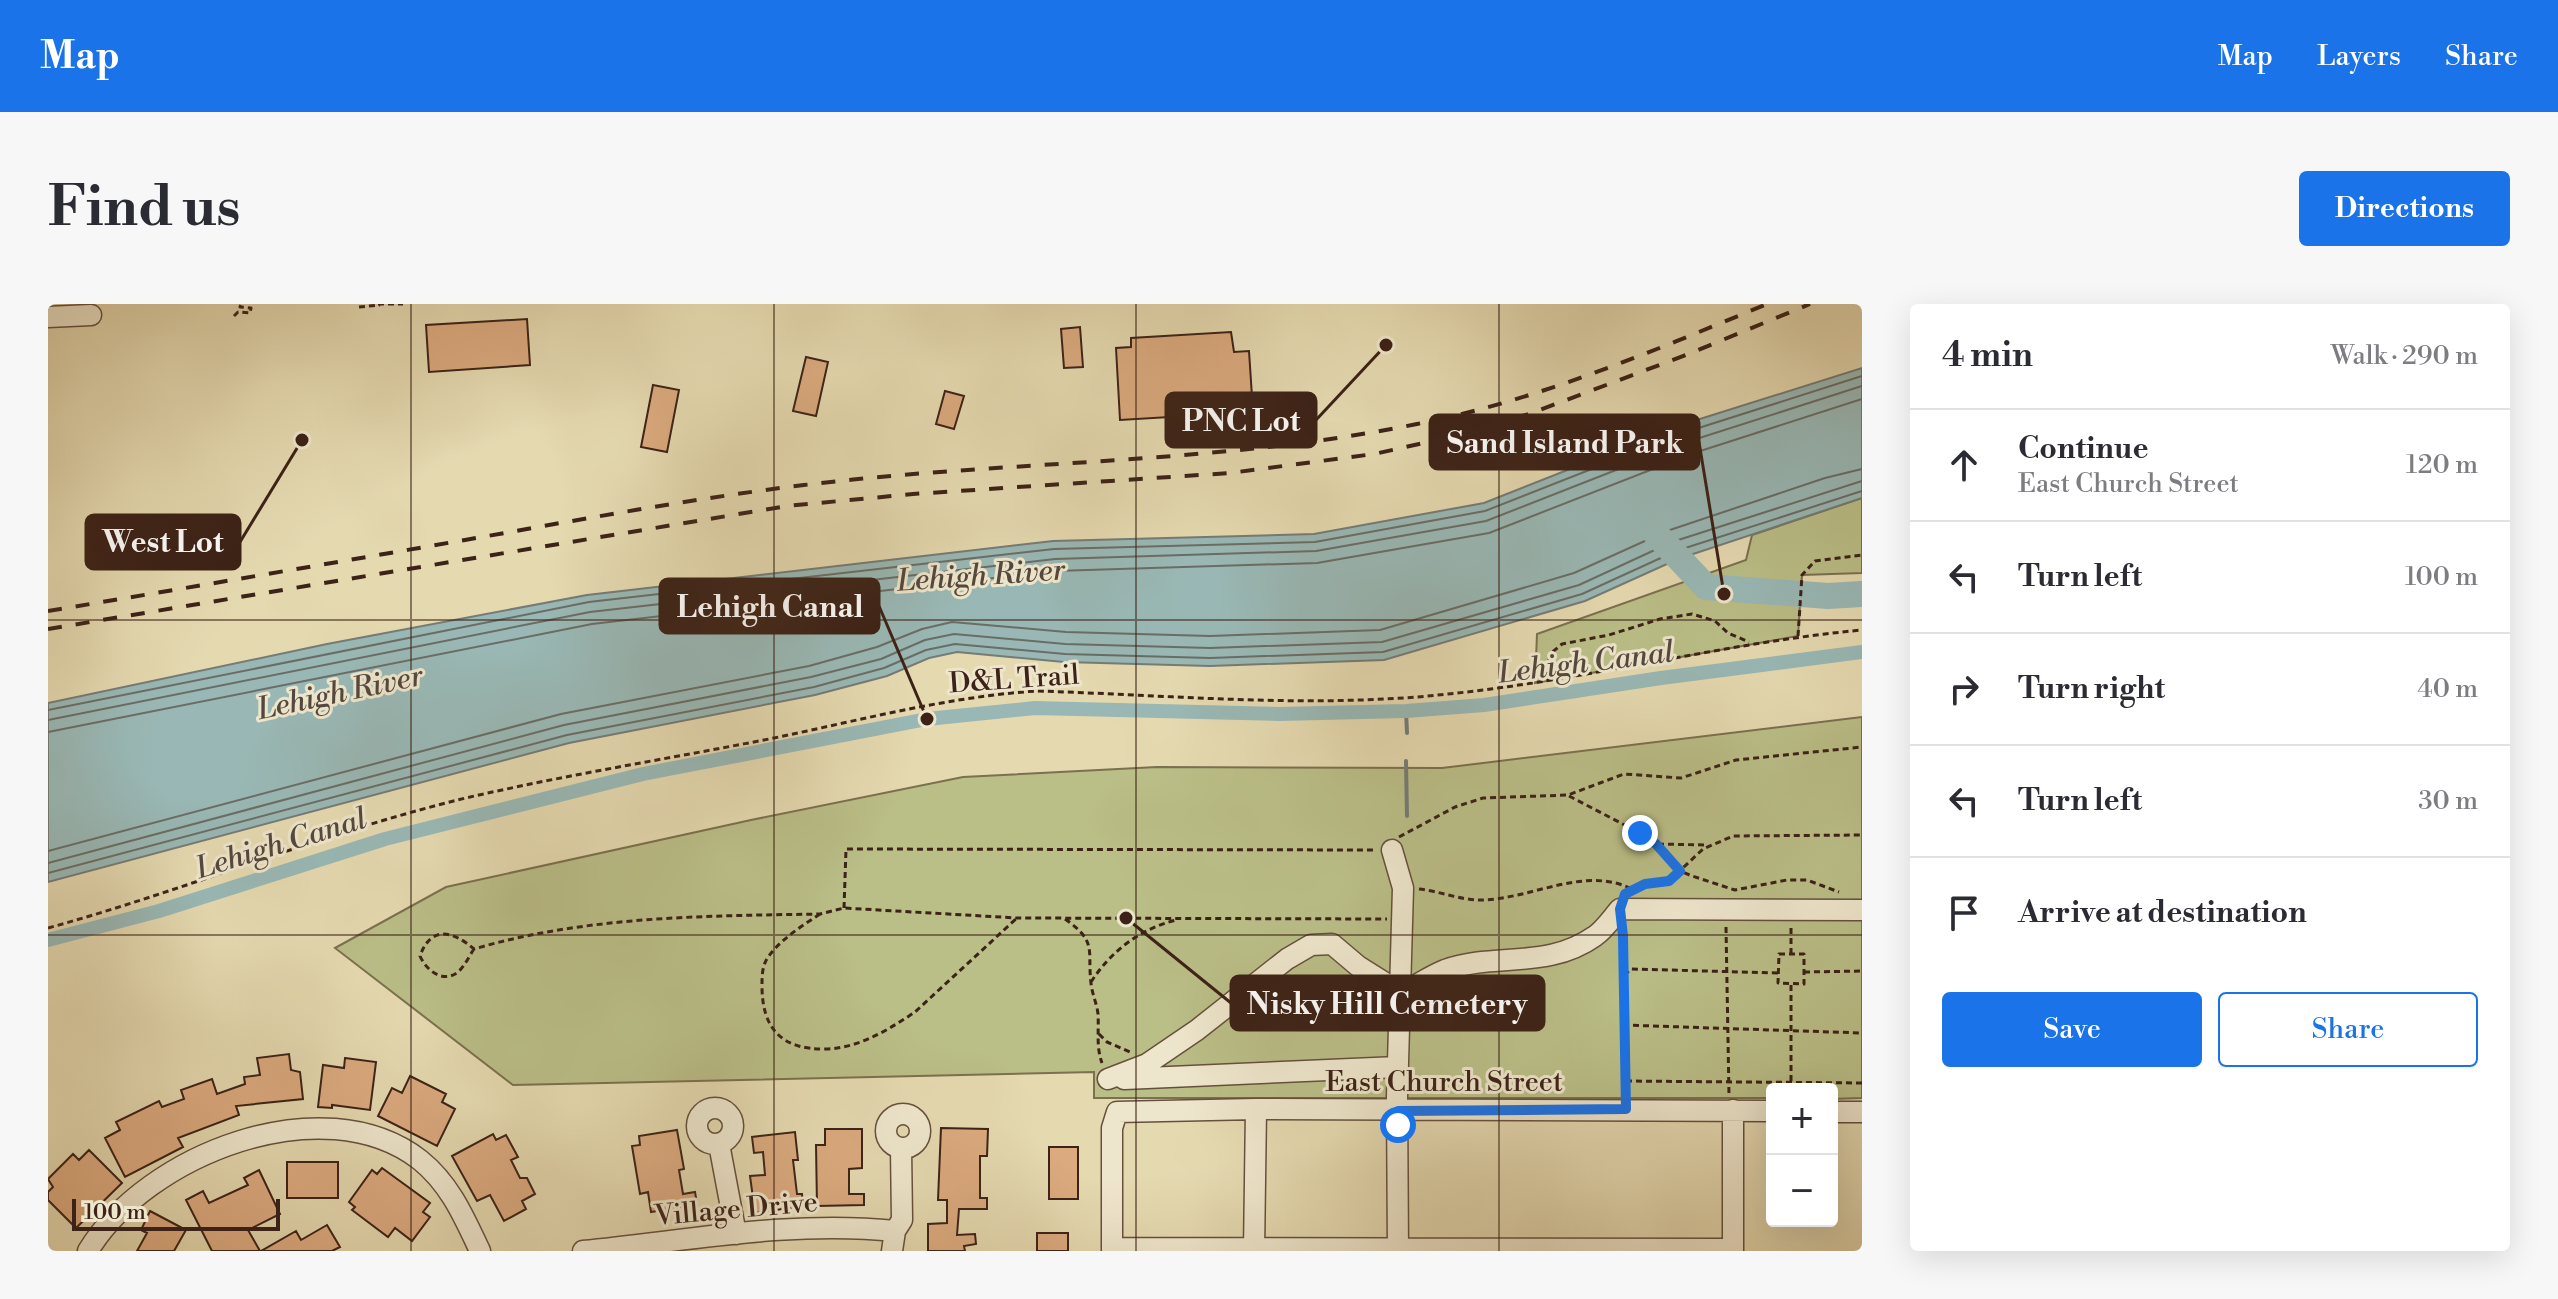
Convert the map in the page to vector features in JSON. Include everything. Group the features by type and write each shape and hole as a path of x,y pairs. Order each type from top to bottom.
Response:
{"street":[{"path":"48,317 91,315"},
{"path":"1392,850 1403,888 1398,1067 1398,1249"},
{"path":"1401,993 1446,970 1549,957 1596,935 1620,909 1792,911 1855,902"},
{"path":"1108,1079 1147,1064 1287,959 1311,945 1332,944 1358,966 1401,993"},
{"path":"1108,1079 1398,1067"},
{"path":"1254,1250 1256,1109"},
{"name":"East Church Street","path":"1112,1250 1112,1128 1117,1112 1256,1109 1766,1111"},
{"path":"1112,1250 1733,1250 1733,1110"},
{"path":"1838,1112 1862,1112"},
{"path":"88,1251 113,1219 141,1193 185,1163 232,1142 274,1133 309,1130 354,1132 394,1144 419,1160 446,1186 480,1251"},
{"path":"719,1144 736,1234"},
{"path":"893,1241 902,1220 901,1148"},
{"name":"Village Drive","path":"583,1251 736,1234 835,1227 893,1241"}],"path":[{"path":"359,307 403,304"},
{"path":"234,316 238,312 250,313 251,308 241,306"},
{"path":"1798,636 1802,575 1815,561 1862,555"},
{"path":"1546,680 1550,654 1562,644 1609,635 1660,619 1692,614 1715,621 1728,633 1751,643"},
{"name":"D&L Trail","path":"48,928 370,825 470,797 915,707 999,693 1036,691 1320,701 1448,695 1751,643 1862,630"},
{"path":"844,908 846,849 1392,850 1397,838 1410,829 1470,801 1503,796 1568,795 1624,774 1681,778 1736,760 1862,747"},
{"path":"1568,795 1617,819 1656,844 1680,871 1735,890 1787,880 1807,880 1855,902"},
{"path":"1626,1109 1620,909 1625,894 1645,884 1669,881 1710,845 1733,836 1862,835"},
{"path":"1656,844 1710,845"},
{"path":"1403,888 1477,900 1498,899 1520,892 1592,880 1609,880 1634,890"},
{"path":"474,949 452,936 436,935 425,941 420,956 429,970 448,977 460,971 474,949 560,928 628,919 820,914 844,908 1017,918 1403,919"},
{"path":"1726,910 1729,1098 1733,1110"},
{"path":"1791,954 1792,911"},
{"path":"820,914 767,957 762,973 764,1018 774,1032 808,1049 829,1049 873,1038 896,1024 915,1012 1017,918"},
{"path":"1063,917 1081,930 1088,942 1091,983 1098,1012 1099,1054 1108,1079"},
{"path":"1091,983 1113,953 1156,925 1183,918"},
{"path":"1779,954 1791,954 1804,954 1804,984 1778,983 1779,954"},
{"path":"1622,977 1631,969 1779,973"},
{"path":"1804,972 1862,971"},
{"path":"1625,1081 1791,1083 1791,984"},
{"path":"1204,1023 1399,1027"},
{"path":"1623,1025 1862,1033"},
{"path":"1098,1033 1120,1049 1157,1057"},
{"path":"1838,1083 1862,1083"}],"green space":[{"path":"1862,498 1862,573 1802,575 1798,636 1535,683 1537,634 1746,560 1752,535"},
{"path":"1862,717 1862,1098 1838,1099 1838,1083 1766,1083 1766,1098 1094,1098 1094,1072 513,1085 335,948 446,887 963,777 1157,767 1442,768"}],"water":[{"name":"Lehigh River","path":"1862,368 1862,498 1678,559 1585,601 1384,660 1210,666 1064,662 957,652 929,658 887,676 815,695 569,743 48,882 48,703 327,644 587,595 1053,541 1314,534 1484,503 1684,424"}],"building":[{"path":"527,319 530,365 429,372 426,325"},
{"path":"1080,327 1083,367 1064,368 1061,329"},
{"path":"1231,332 1234,352 1249,351 1253,412 1120,420 1116,348 1131,347 1131,338"},
{"path":"806,357 828,362 816,416 793,411"},
{"path":"653,385 679,390 667,452 641,447"},
{"path":"945,391 964,396 954,429 936,424"},
{"path":"289,1054 291,1070 300,1072 303,1099 236,1106 239,1115 178,1138 183,1147 125,1177 105,1138 120,1130 116,1122 159,1101 162,1107 184,1099 181,1090 212,1079 217,1094 245,1084 244,1077 260,1075 257,1058"},
{"path":"345,1058 376,1062 370,1110 332,1105 332,1108 318,1107 323,1065 344,1068"},
{"path":"410,1076 446,1094 442,1102 455,1109 437,1146 378,1116 392,1088 402,1093"},
{"path":"941,1128 988,1129 987,1156 980,1156 980,1198 987,1198 987,1209 959,1209 957,1235 975,1234 976,1244 964,1246 965,1251 928,1251 928,1224 947,1223 947,1200 938,1200"},
{"path":"825,1129 862,1129 862,1168 849,1169 849,1194 864,1194 864,1205 817,1206 816,1145 825,1145"},
{"path":"677,1130 684,1169 679,1170 683,1194 695,1192 697,1204 651,1212 648,1192 640,1194 632,1146 640,1145 639,1136"},
{"path":"795,1132 798,1160 793,1160 797,1194 802,1194 803,1206 755,1213 750,1176 765,1175 763,1152 754,1153 752,1137"},
{"path":"493,1134 496,1140 506,1135 518,1157 511,1160 520,1178 527,1178 535,1194 522,1201 526,1209 504,1221 490,1195 477,1201 452,1156"},
{"path":"1049,1147 1078,1147 1078,1199 1049,1199"},
{"path":"89,1150 122,1183 76,1228 48,1200 48,1192 53,1187 48,1179 73,1154 79,1160"},
{"path":"287,1162 338,1162 338,1198 287,1198"},
{"path":"382,1168 430,1203 423,1212 430,1217 412,1241 395,1228 388,1237 352,1210 355,1207 349,1202 372,1170 377,1174"},
{"path":"259,1170 280,1214 248,1230 260,1251 212,1251 186,1200 203,1191 209,1203 248,1185 244,1178"},
{"path":"150,1211 186,1230 174,1251 137,1251 147,1233 141,1230"},
{"path":"327,1225 340,1247 332,1251 261,1251 296,1231 301,1240"},
{"path":"1037,1233 1068,1233 1068,1251 1037,1251"}],"waterway":[{"path":"1656,534 1706,587 1828,596 1862,594"},
{"name":"Lehigh Canal","path":"48,940 159,911 385,839 643,774 927,719 1035,708 1279,714 1406,711 1484,705 1862,652"},
{"path":"1406,711 1407,733"},
{"path":"1406,761 1407,816"}],"railway":[{"path":"48,611 634,510 804,485 1188,455 1341,437 1417,424 1551,388 1767,304"},
{"path":"48,629 787,506 913,494 1230,473 1374,454 1451,437 1529,414 1810,304"}],"place":[{"name":"PNC Lot","path":"1386,345"},
{"name":"West Lot","path":"302,440"},
{"name":"Sand Island Park","path":"1724,594"},
{"name":"Lehigh Canal","path":"927,719"},
{"name":"Nisky Hill Cemetery","path":"1126,918"}],"route":[{"path":"1398,1125 1398,1111 1626,1109 1620,909 1625,894 1645,884 1669,881 1680,871 1656,844 1640,833"}]}
